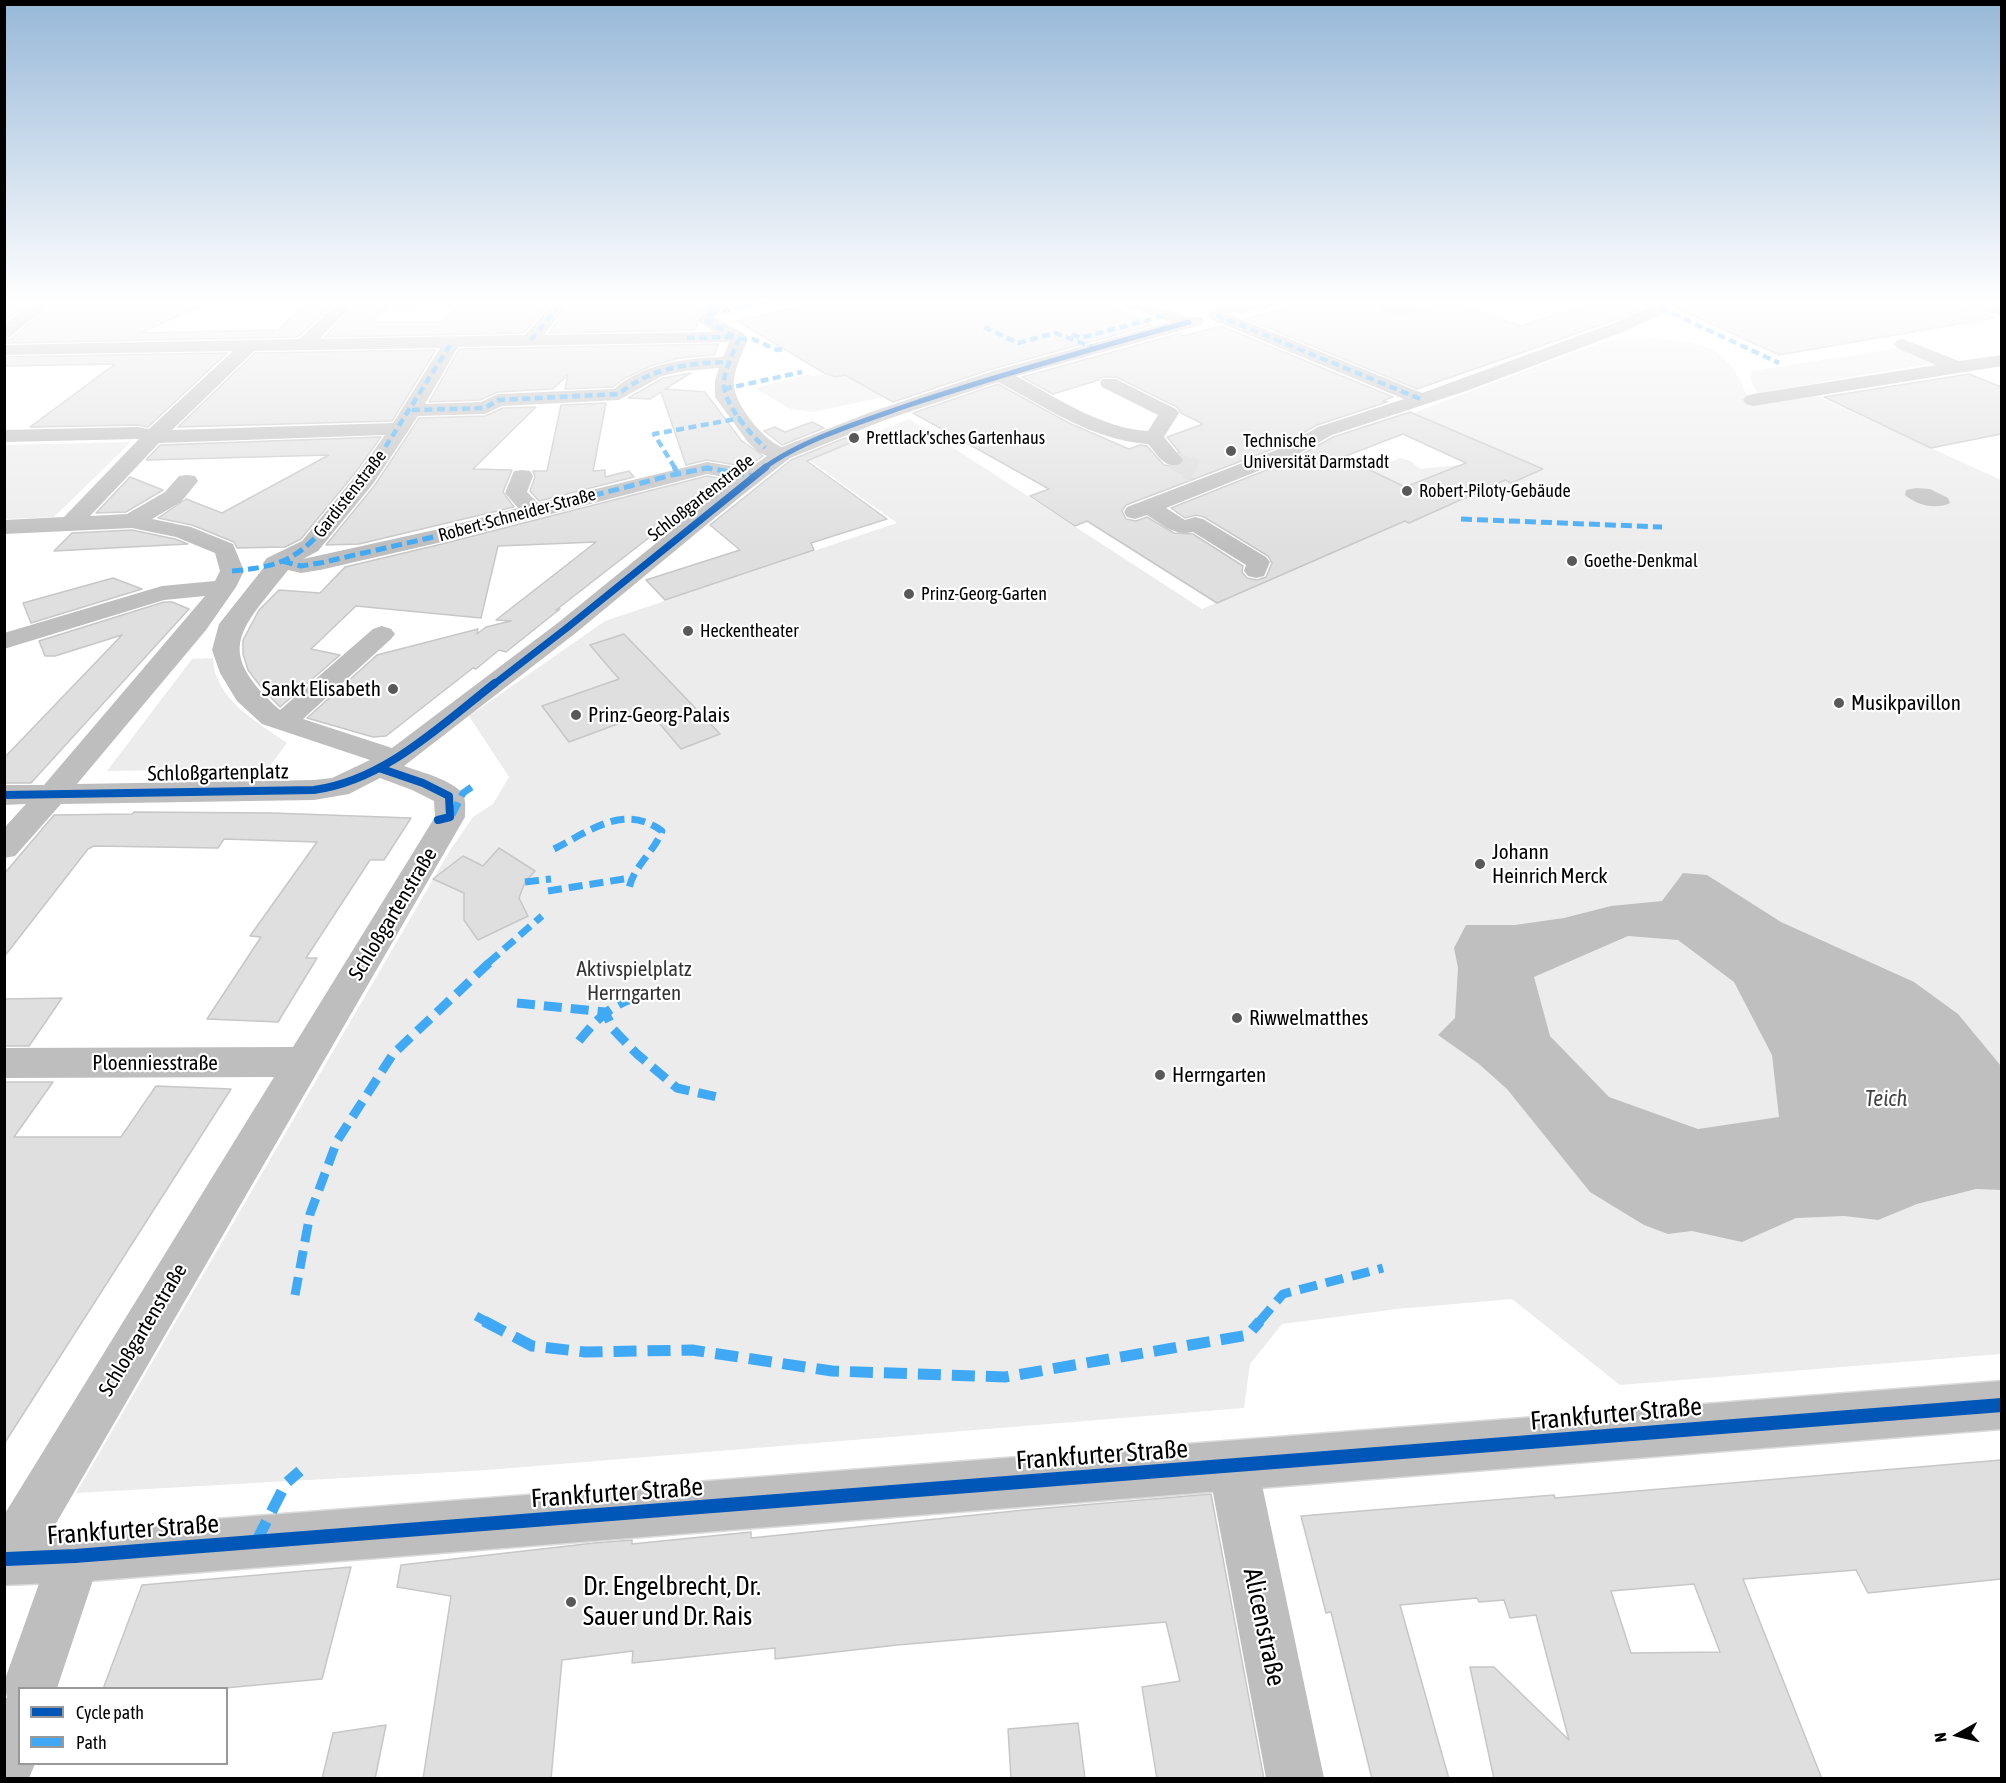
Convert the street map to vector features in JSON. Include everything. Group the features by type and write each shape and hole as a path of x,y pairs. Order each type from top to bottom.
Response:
{"street":[{"path":"71,523 211,383"},
{"name":"Gardistenstraße","path":"228,579 282,561 309,546 365,479 428,383"},
{"path":"412,410 485,408 498,400 619,394 629,383"},
{"path":"724,383 725,396 753,437 765,448 783,454"},
{"name":"Schloßgartenstraße","path":"5,1559 450,817 449,796 387,763 568,627 783,454 878,416 976,383"},
{"path":"1015,383 1100,428 1126,436 1154,438 1173,460"},
{"path":"1109,383 1169,413 1154,438"},
{"path":"1386,383 1423,400"},
{"path":"1256,571 1258,562 1195,524 1183,528 1142,509 1286,453 1325,431 1467,383"},
{"path":"1754,400 1854,383"},
{"path":"4,436 138,433 156,436 399,429"},
{"name":"Robert-Schneider-Straße","path":"282,561 301,566 320,563 707,468 753,476"},
{"path":"1195,471 1218,479"},
{"path":"522,476 516,493 533,511"},
{"path":"132,521 173,497 187,481"},
{"path":"4,526 132,521 183,532 225,549 228,579 192,629 54,794 4,848"},
{"path":"282,561 232,624 225,650 233,673 247,695 272,718 387,763"},
{"path":"4,641 162,593 228,579"},
{"path":"192,629 232,624"},
{"path":"283,722 382,634"},
{"name":"Schloßgartenplatz","path":"4,795 314,790 338,787 387,763"},
{"name":"Ploenniesstraße","path":"4,1063 305,1062"},
{"name":"Frankfurter Straße","path":"5,1559 75,1556 1234,1471 2001,1405"},
{"name":"Alicenstraße","path":"1234,1471 1295,1779"},
{"path":"31,1687 69,1568 75,1556"},
{"path":"4,1770 18,1727"}],"green space":[{"path":"774,383 860,383 884,397 813,412 790,409 755,388"},
{"name":"Herrngarten","path":"1492,383 1741,383 1748,399 1804,390 2001,480 2001,1354 1620,1385 1512,1299 1397,1309 1282,1324 1250,1364 1244,1408 487,1470 76,1493 449,852 473,817 493,804 509,777 469,716 605,621 897,523 809,460 909,419 1202,609 1405,521 1409,523 1505,480 1511,482 1542,469 1413,413"},
{"path":"1752,383 1816,383 1758,393"},
{"path":"131,442 54,517 5,519 5,445"},
{"path":"1400,458 1411,461 1420,469 1460,465 1405,487 1360,466 1372,462 1386,469 1391,468 1388,463"},
{"path":"213,658 216,675 229,697 257,722 287,743 268,769 107,771 192,659"}],"water":[{"path":"1930,489 1948,498 1950,503 1939,506 1926,505 1905,495 1906,490"},
{"name":"Teich","path":"1683,873 1707,875 1781,922 1914,982 1958,1014 2001,1066 2001,1190 1976,1189 1917,1204 1878,1220 1844,1216 1796,1218 1742,1242 1692,1231 1668,1234 1644,1225 1590,1192 1507,1089 1479,1064 1438,1035 1455,1018 1458,968 1454,948 1466,925 1515,925 1564,918 1611,906 1662,901","holes":["1628,936 1678,940 1734,982 1772,1055 1779,1117 1698,1129 1609,1097 1550,1036 1534,977"]}],"building":[{"path":"89,383 195,383 148,427 138,425 30,427"},
{"path":"224,383 415,383 392,421 178,427"},
{"path":"440,383 559,383 553,389 498,392 480,400 429,402"},
{"path":"566,383 618,383 613,387 565,389"},
{"path":"654,383 674,383 665,389 705,392 741,440 763,456 748,467 707,460 686,465 661,392 650,399 628,398"},
{"path":"860,383 949,383 893,402"},
{"path":"1033,383 1088,383 1053,394"},
{"path":"1129,383 1360,383 1393,397 1383,401 1387,402 1317,425 1278,447 1126,505 1122,511 1126,519 1136,521 1147,517 1174,533 1193,534 1243,566 1242,572 1247,578 1257,580 1266,577 1272,563 1268,556 1204,517 1196,515 1185,518 1171,508 1294,459 1333,437 1410,412 1543,469 1511,483 1505,480 1409,523 1405,521 1217,603 1087,521 1075,526 1030,496 1049,489 913,413 998,384 1069,423 1129,449 1140,445 1147,446 1164,465 1180,466 1185,459 1167,437 1203,424 1181,413 1177,407","holes":["1403,434 1466,463 1405,487 1343,457"]},
{"path":"1403,383 1434,383 1417,389"},
{"path":"1911,383 1992,383 2001,387 2001,434 1931,448 1824,397"},
{"path":"606,403 593,471 605,470 605,477 629,471 634,477 539,501 530,491 535,477 533,471 547,471 561,405"},
{"path":"536,407 473,469 512,470 503,492 514,507 359,544 326,545 375,485 419,418 485,416 503,408"},
{"path":"812,422 824,428 782,445 764,431 775,427 785,432"},
{"path":"381,437 301,539 285,547 237,548 234,542 192,525 158,518 186,499 222,513 329,455 146,460 160,445"},
{"path":"845,438 852,442 807,461 887,519 811,543 814,550 665,600 646,580 740,550 710,525 791,460"},
{"path":"707,476 730,480 693,510 689,507 664,526 506,652 499,650 476,669 473,668 386,736 373,737 307,718 377,655 478,629 477,634 486,627 511,621 496,620 596,542 498,546 481,618 356,606 311,649 340,655 280,707 248,670 243,654 243,640 259,610 279,590 320,593 345,567"},
{"path":"130,477 163,490 126,512 96,513"},
{"path":"132,530 188,544 54,551 72,533"},
{"path":"113,578 142,589 31,623 23,603"},
{"path":"164,602 172,602 189,609 31,783 4,783 4,758 122,635 55,656 45,656 39,641"},
{"path":"624,634 720,734 681,749 650,712 569,742 542,706 619,679 590,645"},
{"path":"134,812 272,813 411,818 384,860 370,860 306,958 317,958 278,1022 207,1019 261,937 250,936 317,842 224,839 218,848 94,846 88,849 4,957 4,874 54,815 132,814"},
{"path":"499,848 535,871 525,882 519,898 528,916 478,940 464,920 464,893 433,879 463,856 483,866"},
{"path":"62,998 29,1046 4,1046 4,999"},
{"path":"4,1082 53,1082 14,1137 121,1137 156,1086 231,1089 4,1444"},
{"path":"2001,1460 2001,1579 1868,1593 1856,1570 1743,1579 1822,1779 1494,1779 1470,1667 1494,1667 1569,1740 1536,1615 1510,1618 1504,1600 1479,1602 1477,1598 1400,1605 1449,1779 1372,1779 1331,1612 1326,1613 1301,1516 1554,1495 1555,1498","holes":["1694,1584 1720,1652 1631,1653 1611,1591"]},
{"path":"1211,1494 1264,1779 1157,1779 1142,1687 1180,1681 1166,1622 897,1645 775,1659 775,1648 632,1663 633,1651 562,1660 551,1779 423,1779 451,1596 397,1587 401,1565 594,1543 632,1540 632,1544 751,1532 751,1538 1024,1510"},
{"path":"351,1567 322,1679 228,1688 104,1687 142,1585"},
{"path":"1078,1723 1085,1779 1011,1779 1008,1729"},
{"path":"386,1725 375,1779 322,1779 333,1733"}],"tunnel":[{"path":"1173,460 1190,468"},
{"path":"1187,467 1195,471"}],"tram line":[{"path":"4,1548 81,1546 2002,1395"},
{"path":"4,1571 69,1568 593,1523 929,1502 2002,1414"}],"marked path":[{"path":"232,571 263,567 283,561 302,551 314,541 385,450 427,383"},
{"path":"412,410 485,408 498,400 619,394 633,383"},
{"path":"724,383 725,397 754,437 765,448"},
{"path":"724,389 756,383"},
{"path":"1382,383 1423,400"},
{"path":"678,474 654,434 741,418"},
{"path":"282,561 301,566 320,563 442,535 707,468 753,476"},
{"path":"1461,519 1662,527"},
{"path":"452,815 463,793 473,786"},
{"path":"554,849 617,820 637,818 647,821 662,831 655,847 635,872 629,888"},
{"path":"548,891 630,878"},
{"path":"525,882 551,879"},
{"path":"295,1295 310,1214 337,1141 393,1054 478,972 542,916"},
{"path":"579,1041 595,1021 624,1000 660,995"},
{"path":"517,1003 605,1012 613,1029 637,1054 677,1088 717,1097"},
{"path":"476,1316 532,1346 585,1352 692,1350 832,1371 1005,1377 1248,1335 1283,1294 1383,1268"},
{"path":"256,1542 286,1483 300,1471"}],"cycle path":[{"path":"4,795 314,790 338,787 396,759 568,627 732,492 783,454 878,416 976,383"},
{"path":"379,768 423,783 449,796 450,817 438,820"},
{"path":"7,1559 75,1556 2002,1405"}],"place":[{"name":"Prettlack'sches Gartenhaus","path":"854,438"},
{"name":"Technische Universität Darmstadt","path":"1231,451"},
{"name":"Robert-Piloty-Gebäude","path":"1407,491"},
{"name":"Goethe-Denkmal","path":"1572,561"},
{"name":"Prinz-Georg-Garten","path":"909,594"},
{"name":"Heckentheater","path":"688,631"},
{"name":"Sankt Elisabeth","path":"393,689"},
{"name":"Musikpavillon","path":"1839,703"},
{"name":"Prinz-Georg-Palais","path":"576,715"},
{"name":"Johann Heinrich Merck","path":"1480,864"},
{"name":"Riwwelmatthes","path":"1237,1018"},
{"name":"Herrngarten","path":"1160,1075"},
{"name":"Dr. Engelbrecht, Dr. Sauer und Dr. Rais","path":"571,1602"}],"park label":[{"name":"Aktivspielplatz Herrngarten","path":"634,981"}]}
